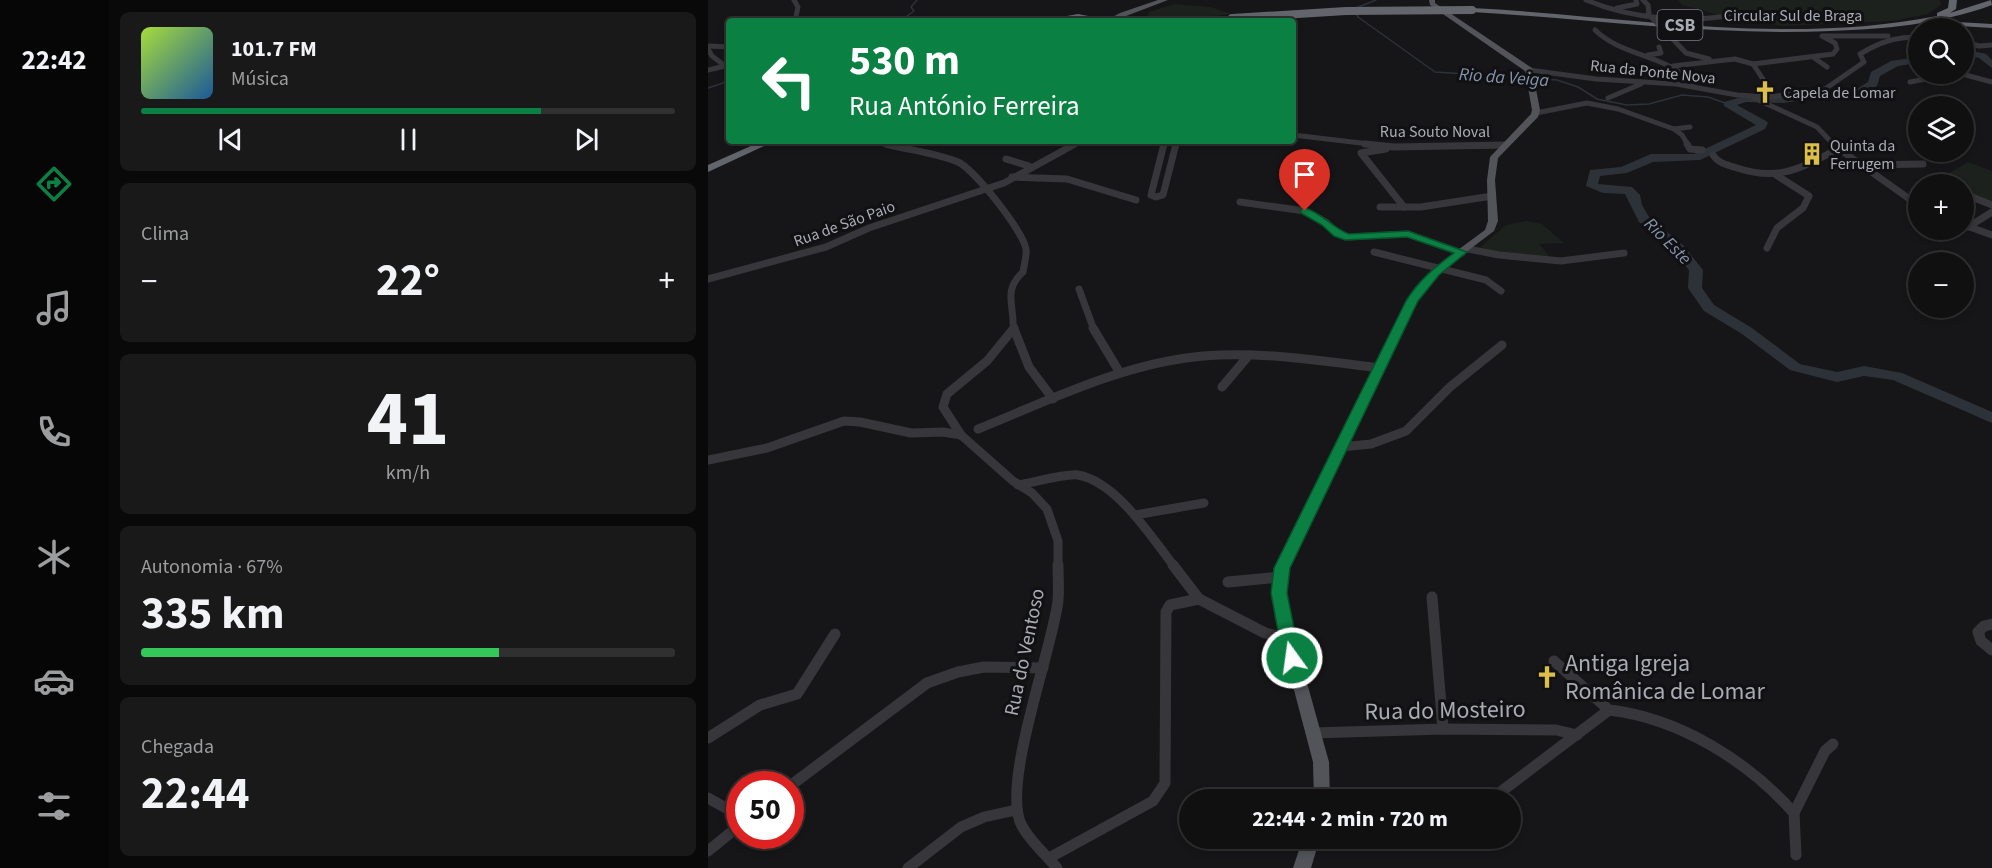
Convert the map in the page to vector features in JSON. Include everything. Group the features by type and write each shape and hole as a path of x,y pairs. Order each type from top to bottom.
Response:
{"highway":[{"path":"1933,18 1952,9 1953,0"},
{"name":"Circular Sul de Braga","path":"1268,18 1372,12 1472,11 1763,30 1850,28 1908,21"},
{"name":"Circular Sul de Braga","path":"1472,11 1763,33 1844,32 1908,25"},
{"name":"CSB","path":"1933,18 1989,11"},
{"name":"CSB","path":"1951,18 1989,11"},
{"path":"1059,18 1080,18"},
{"path":"1974,24 1992,26"},
{"path":"708,164 751,144"},
{"path":"708,169 763,144"}],"main road":[{"path":"1116,18 1166,0"},
{"path":"1322,789 1321,762 1286,638 1279,593 1282,568 1412,301 1419,289 1439,270 1489,231 1493,221 1491,166 1494,157 1536,113 1530,76 1432,4 1432,0"},
{"path":"1302,868 1308,849"}],"street":[{"path":"794,0 798,7 796,18"},
{"path":"1586,0 1612,9 1649,17 1714,18 1734,15"},
{"path":"1612,9 1637,4 1636,0"},
{"path":"1642,0 1648,5 1649,17 1679,48 1686,53 1717,60"},
{"path":"1595,30 1619,46 1673,66 1694,86"},
{"path":"1673,66 1735,59 1753,63 1833,54 1837,48 1835,43 1822,36 1908,37"},
{"name":"Rua da Ponte Nova","path":"1530,76 1694,86 1750,96 1774,96 1829,88 1864,63 1860,54 1878,42 1896,37"},
{"path":"1974,45 1992,45"},
{"path":"726,47 708,47 712,56 726,67"},
{"path":"1645,55 1660,53 1659,47"},
{"path":"1813,57 1827,67"},
{"path":"1753,63 1774,96"},
{"path":"708,70 726,68"},
{"path":"1974,76 1984,77 1992,82"},
{"path":"1608,98 1645,82"},
{"path":"1750,96 1817,128 1838,149 1865,165 1908,197"},
{"path":"1536,113 1587,103 1618,109 1674,129 1682,135 1690,149 1702,150"},
{"path":"1674,129 1690,127"},
{"name":"Rua Souto Noval","path":"1296,135 1394,147 1505,145"},
{"path":"887,144 960,163 987,188 993,200 1008,215 1026,249 1023,272 1014,280 1010,288 1014,329 1022,356 1036,382 1053,399"},
{"name":"Rua de São Paio","path":"708,279 826,247 869,228 1004,183 1029,166 1061,154 1075,144"},
{"path":"1164,144 1176,144 1163,195 1156,197 1151,195 1164,144"},
{"path":"1394,147 1361,153 1404,207"},
{"path":"1713,156 1717,160 1764,176 1776,175 1815,161 1838,149"},
{"path":"1006,159 1029,166"},
{"path":"1865,165 1923,164"},
{"path":"1158,169 1170,169"},
{"path":"1767,248 1776,228 1803,208 1809,196 1785,184 1776,175"},
{"path":"1012,177 1067,179 1136,200"},
{"path":"1380,207 1421,207 1492,196"},
{"path":"1974,198 1992,205"},
{"path":"1240,202 1305,211 1326,222 1338,234 1348,237 1408,234 1465,251 1561,261 1624,253"},
{"path":"1974,222 1992,212"},
{"path":"1974,229 1992,235"},
{"path":"1374,252 1486,280 1501,291"},
{"path":"1079,289 1093,328 1120,373"},
{"name":"Rua do Ventoso","path":"1014,329 987,361 947,394 943,407 961,435 1018,485 1032,493 1047,509 1058,541 1058,602 1018,766 1016,810"},
{"path":"1341,447 1371,444 1406,431 1450,387 1502,345"},
{"path":"1222,387 1249,355"},
{"path":"978,429 1120,373 1178,360 1249,355 1380,368"},
{"path":"708,460 774,446 842,422 856,421 887,430 912,433 952,432 961,435"},
{"path":"1018,485 1077,475 1104,486 1135,515 1199,599 1265,633 1286,638"},
{"path":"1135,515 1204,503"},
{"path":"1228,582 1281,577"},
{"path":"1432,597 1443,729"},
{"path":"908,868 962,827 984,817 1016,810 1021,825 1053,863 1153,801 1165,783 1166,612 1170,605 1199,599"},
{"path":"1992,624 1984,626 1978,632 1981,640 1992,650"},
{"path":"708,738 760,705 797,694 835,634"},
{"path":"1554,661 1609,710 1637,714 1701,742 1738,762 1769,785 1794,813"},
{"path":"804,775 927,683 954,672 988,665 1043,668"},
{"path":"1505,789 1609,710"},
{"name":"Rua do Mosteiro","path":"1313,733 1443,729 1556,730 1577,735"},
{"path":"1796,855 1794,813 1825,751 1833,744"},
{"path":"708,798 726,808"},
{"path":"708,851 726,836"}],"shaded area":[{"path":"1678,0 1939,0 1942,4 1928,14 1893,21 1783,26 1722,16 1682,5"},
{"path":"1175,4 1211,7 1231,14 1200,18 1148,18 1149,12"},
{"path":"1968,162 1992,171 1992,202 1974,196 1974,174 1947,174"},
{"path":"1526,221 1542,224 1564,243 1539,244 1552,259 1501,254 1480,247 1506,225"}],"waterway":[{"path":"908,18 907,16 914,11 911,7 917,0"},
{"name":"Rio da Veiga","path":"1356,8 1376,0"},
{"name":"Rio da Veiga","path":"1356,12 1358,17 1435,72 1557,80 1578,87 1597,99 1627,105 1649,104 1682,95 1708,97 1728,104"},
{"name":"Rio Este","path":"1974,54 1982,56 1992,65"},
{"name":"Rio Este","path":"1908,61 1895,63 1875,74 1873,84 1854,95 1809,96 1783,100 1746,99 1728,104 1762,123 1761,127 1696,158 1651,158 1623,170 1594,173 1592,186 1628,190 1634,195 1636,205 1644,219 1679,249 1696,270 1695,288 1709,308 1747,331 1795,367 1837,377 1864,371 1897,376 1992,418"},
{"path":"708,88 726,82"}],"place":[{"name":"Capela de Lomar","path":"1765,92"},
{"name":"Quinta da Ferrugem","path":"1812,154"},
{"name":"Antiga Igreja Românica de Lomar","path":"1547,677"}],"route":[{"path":"1292,658 1286,638 1279,593 1282,568 1412,301 1419,289 1435,273 1462,252 1408,234 1365,238 1348,237 1338,234 1326,222 1305,211"}]}
